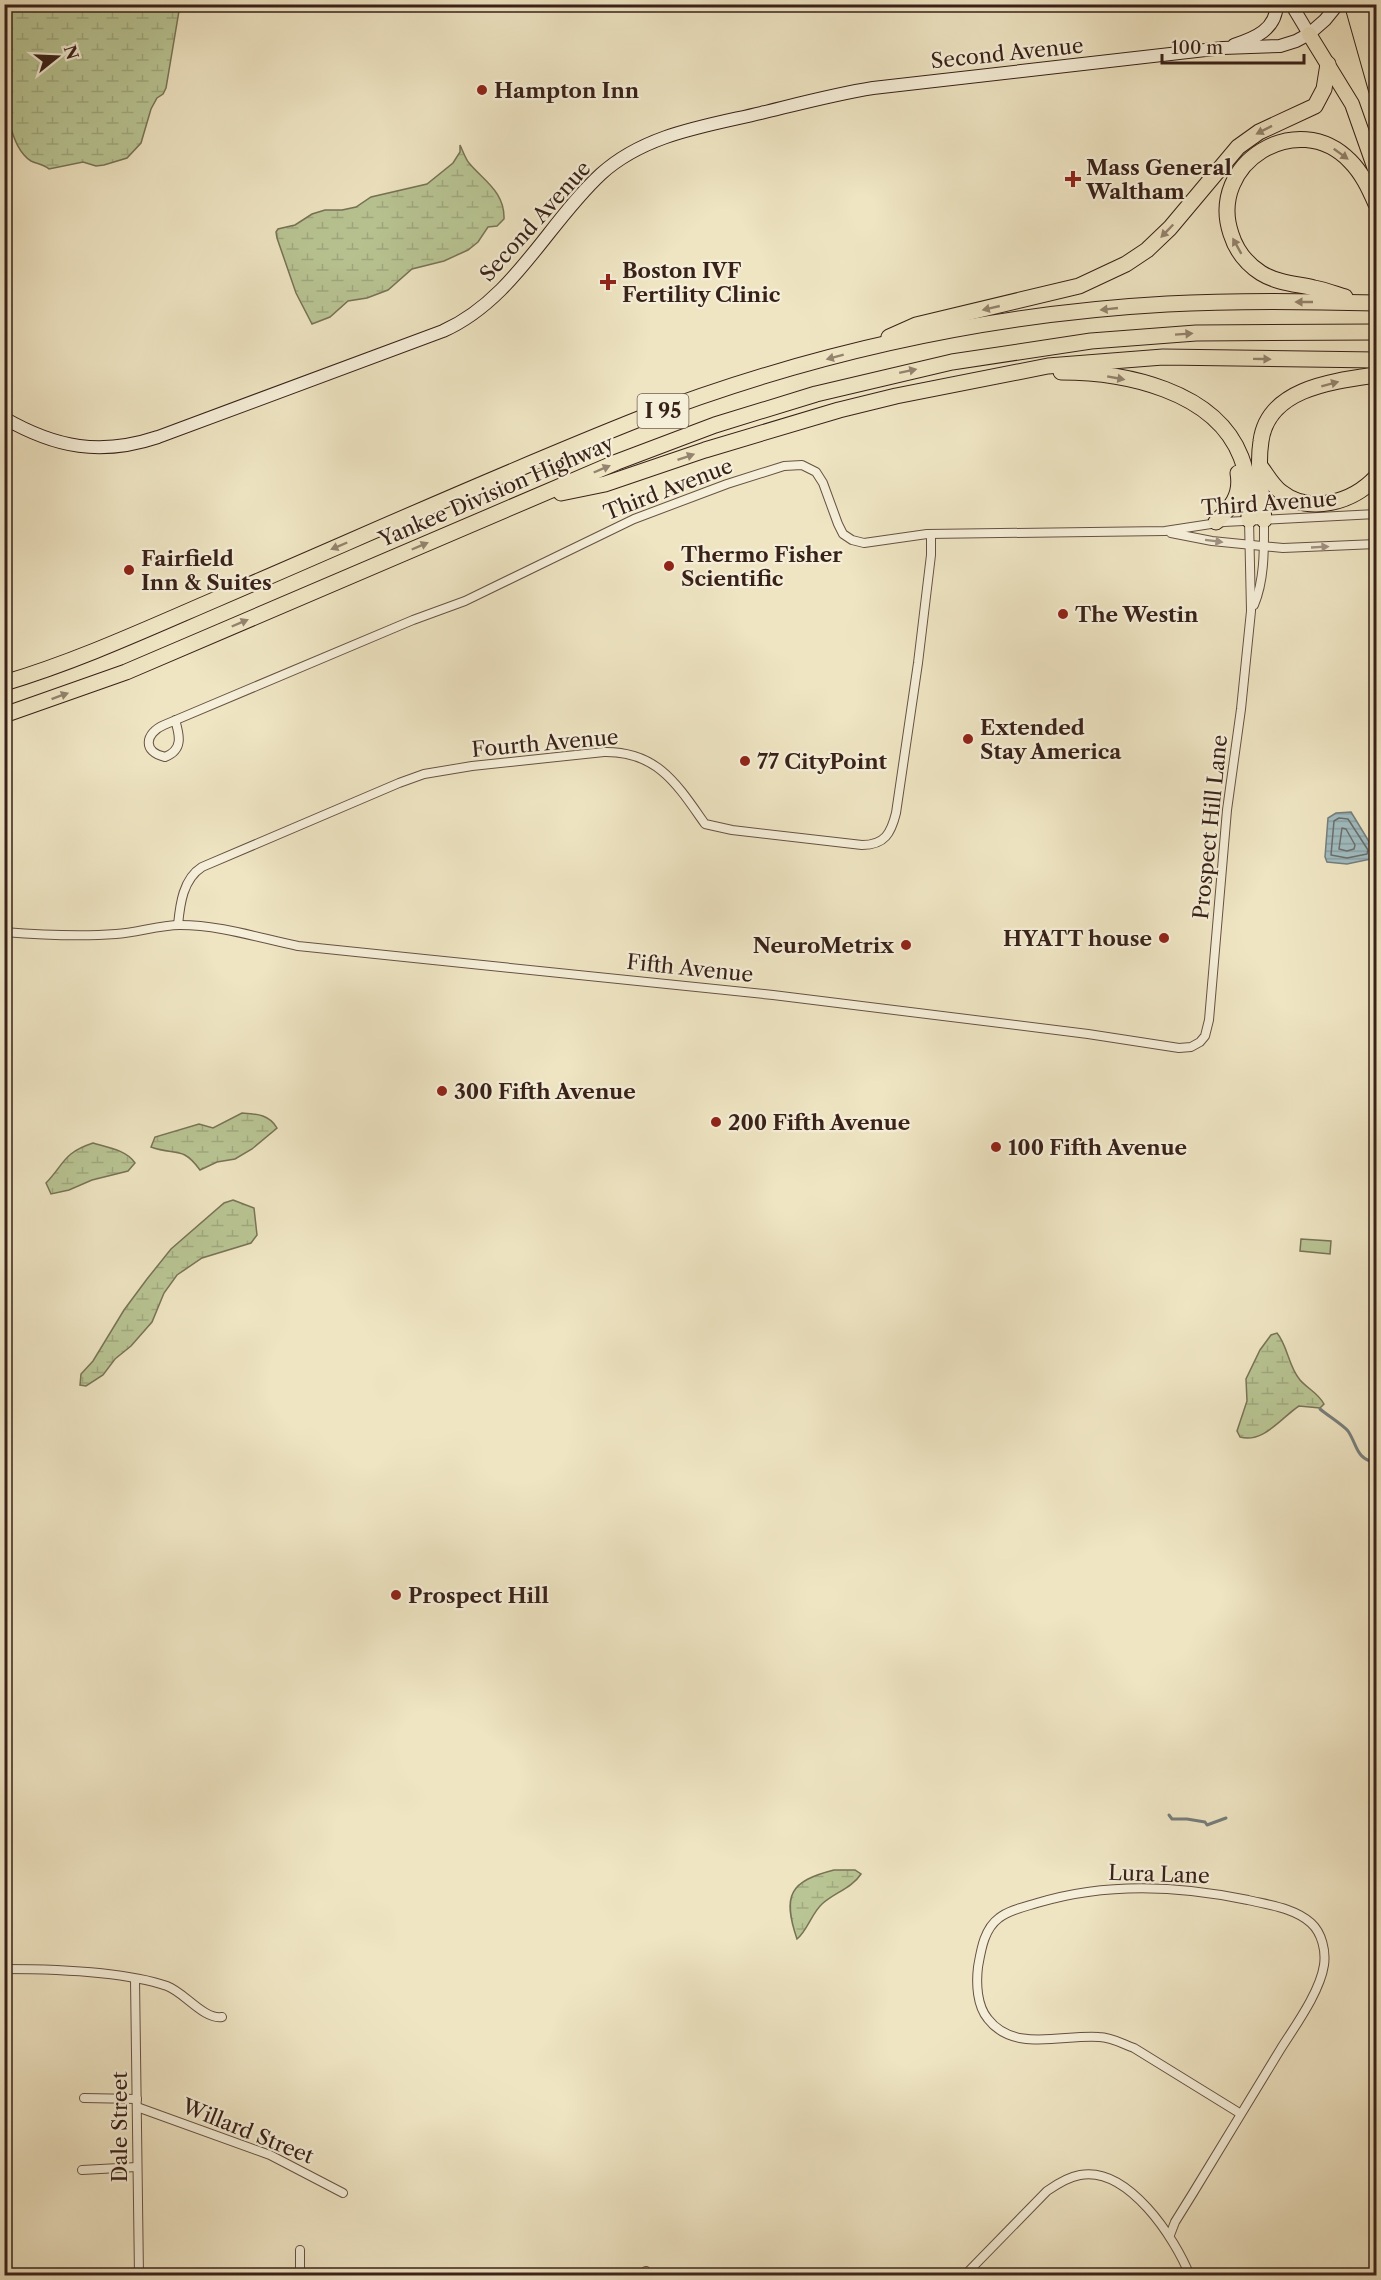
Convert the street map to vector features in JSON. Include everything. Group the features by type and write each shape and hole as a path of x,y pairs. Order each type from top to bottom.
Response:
{"highway":[{"path":"1359,4 1377,56"},
{"path":"858,351 916,325 1058,292 1095,280 1126,264 1147,250 1170,228 1220,166 1245,141 1315,106 1324,89 1328,64"},
{"path":"1370,303 1275,279 1256,269 1235,245 1230,229 1228,204 1235,177 1252,158 1275,144 1302,139 1329,146 1344,155 1364,178 1377,204"},
{"name":"Yankee Division Highway","path":"4,683 68,661 143,630 639,420 741,384 858,351 986,324 1129,307 1224,302 1370,303"},
{"name":"Yankee Division Highway","path":"4,715 126,672 649,450 748,415 849,385 952,362 1126,337 1232,332 1377,332"},
{"path":"529,500 605,484 716,447 839,410 938,387 1048,366 1147,358 1377,360"},
{"path":"1016,373 1078,373 1121,378 1163,390 1201,408 1227,432 1239,451 1257,520"},
{"path":"1257,520 1260,445 1268,418 1280,404 1295,395 1319,386 1377,375"},
{"path":"1201,408 1228,448 1239,477 1236,499 1216,522"},
{"path":"1260,466 1282,493 1308,503 1324,504 1346,498 1377,477"}],"main road":[{"path":"1352,4 1377,90"},
{"path":"1309,34 1352,104 1377,172"}],"street":[{"name":"Second Avenue","path":"1223,48 1251,39 1265,31 1275,17 1277,4"},
{"path":"1291,4 1309,34"},
{"name":"Second Avenue","path":"4,418 38,436 66,444 97,448 133,444 158,437 443,331 474,314 494,297 606,170 634,151 678,133 863,90 1223,48 1280,46 1309,34 1338,4"},
{"name":"Third Avenue","path":"175,720 180,741 176,750 165,757 157,755 149,745 151,733 156,728 175,720 413,620 465,601 634,519 778,467 798,464 816,472 825,487 840,528 852,540 871,543 931,534 1165,531 1216,522 1377,514"},
{"name":"Prospect Hill Lane","path":"1198,1044 1205,1036 1209,1020 1229,790 1242,700 1251,611 1251,544 1257,520"},
{"name":"Prospect Hill Lane","path":"1251,611 1260,588 1264,546 1257,520"},
{"name":"Third Avenue","path":"1165,531 1212,541 1264,546 1298,548 1377,544"},
{"name":"Fourth Avenue","path":"178,925 184,891 191,876 202,867 399,783 424,774 488,764 604,752 636,755 674,781 705,824 732,830 862,845 880,842 890,833 896,813 918,663 931,555 931,534"},
{"name":"Fifth Avenue","path":"4,932 76,937 119,934 178,925 225,929 298,946 346,952 773,994 1088,1034 1179,1048 1188,1048 1198,1044"},
{"name":"Lura Lane","path":"1170,2235 1182,2210 1241,2114 1319,1982 1324,1966 1324,1949 1320,1936 1312,1924 1290,1910 1197,1891 1129,1887 1088,1890 1014,1910 999,1918 990,1929 981,1948 977,1975 978,1996 988,2020 1001,2032 1029,2040 1089,2036 1117,2041 1134,2048 1241,2114"},
{"path":"4,1969 115,1975 135,1979 170,1987 209,2016 222,2017"},
{"name":"Dale Street","path":"135,1979 139,2276"},
{"name":"Willard Street","path":"84,2098 137,2103 270,2155 343,2193"},
{"path":"82,2170 137,2167"},
{"path":"964,2276 1047,2191 1062,2181 1081,2175 1098,2175 1130,2192 1170,2235 1190,2276"},
{"path":"300,2250 300,2276"}],"green space":[{"path":"4,5 180,5 166,88 151,109 141,143 127,158 104,165 96,166 83,162 49,169 31,161 21,151 5,113"},
{"path":"460,145 469,163 497,194 501,201 504,219 497,226 488,227 478,242 468,250 444,261 412,269 388,290 367,298 348,301 330,317 312,324 296,293 277,238 278,229 295,225 312,214 325,210 356,207 371,197 427,184 453,163 460,152"},
{"path":"242,1113 266,1117 277,1128 252,1149 235,1159 217,1162 200,1170 183,1154 151,1147 155,1137 199,1124 213,1128"},
{"path":"93,1143 122,1152 135,1163 128,1171 51,1194 46,1183 65,1159"},
{"path":"233,1200 254,1208 257,1235 251,1243 202,1258 177,1275 164,1293 152,1322 131,1346 115,1359 103,1375 86,1386 80,1385 81,1374 93,1361 124,1310 171,1249 224,1203"},
{"path":"1301,1239 1331,1241 1330,1254 1300,1251"},
{"path":"1277,1333 1296,1374 1324,1404 1320,1408 1299,1406 1257,1437 1240,1437 1237,1431 1247,1401 1246,1379 1260,1350 1271,1335"},
{"path":"834,1870 855,1870 861,1874 853,1883 822,1904 797,1939 790,1911 793,1892 808,1879"}],"water":[{"path":"1351,812 1376,853 1376,858 1347,864 1327,862 1325,857 1328,818 1336,813"}],"waterway":[{"path":"1320,1409 1348,1431 1364,1458 1376,1463"},
{"path":"1169,1815 1172,1819 1205,1822 1207,1825 1226,1818"}],"place":[{"name":"Hampton Inn","path":"482,90"},
{"name":"Mass General Waltham","path":"1073,179"},
{"name":"Boston IVF Fertility Clinic","path":"608,282"},
{"name":"Thermo Fisher Scientific","path":"669,566"},
{"name":"Fairfield Inn & Suites","path":"129,570"},
{"name":"The Westin","path":"1063,614"},
{"name":"Extended Stay America","path":"968,739"},
{"name":"77 CityPoint","path":"745,761"},
{"name":"HYATT house","path":"1164,938"},
{"name":"NeuroMetrix","path":"906,945"},
{"name":"300 Fifth Avenue","path":"442,1091"},
{"name":"200 Fifth Avenue","path":"716,1122"},
{"name":"100 Fifth Avenue","path":"996,1147"},
{"name":"Prospect Hill","path":"396,1595"}]}
